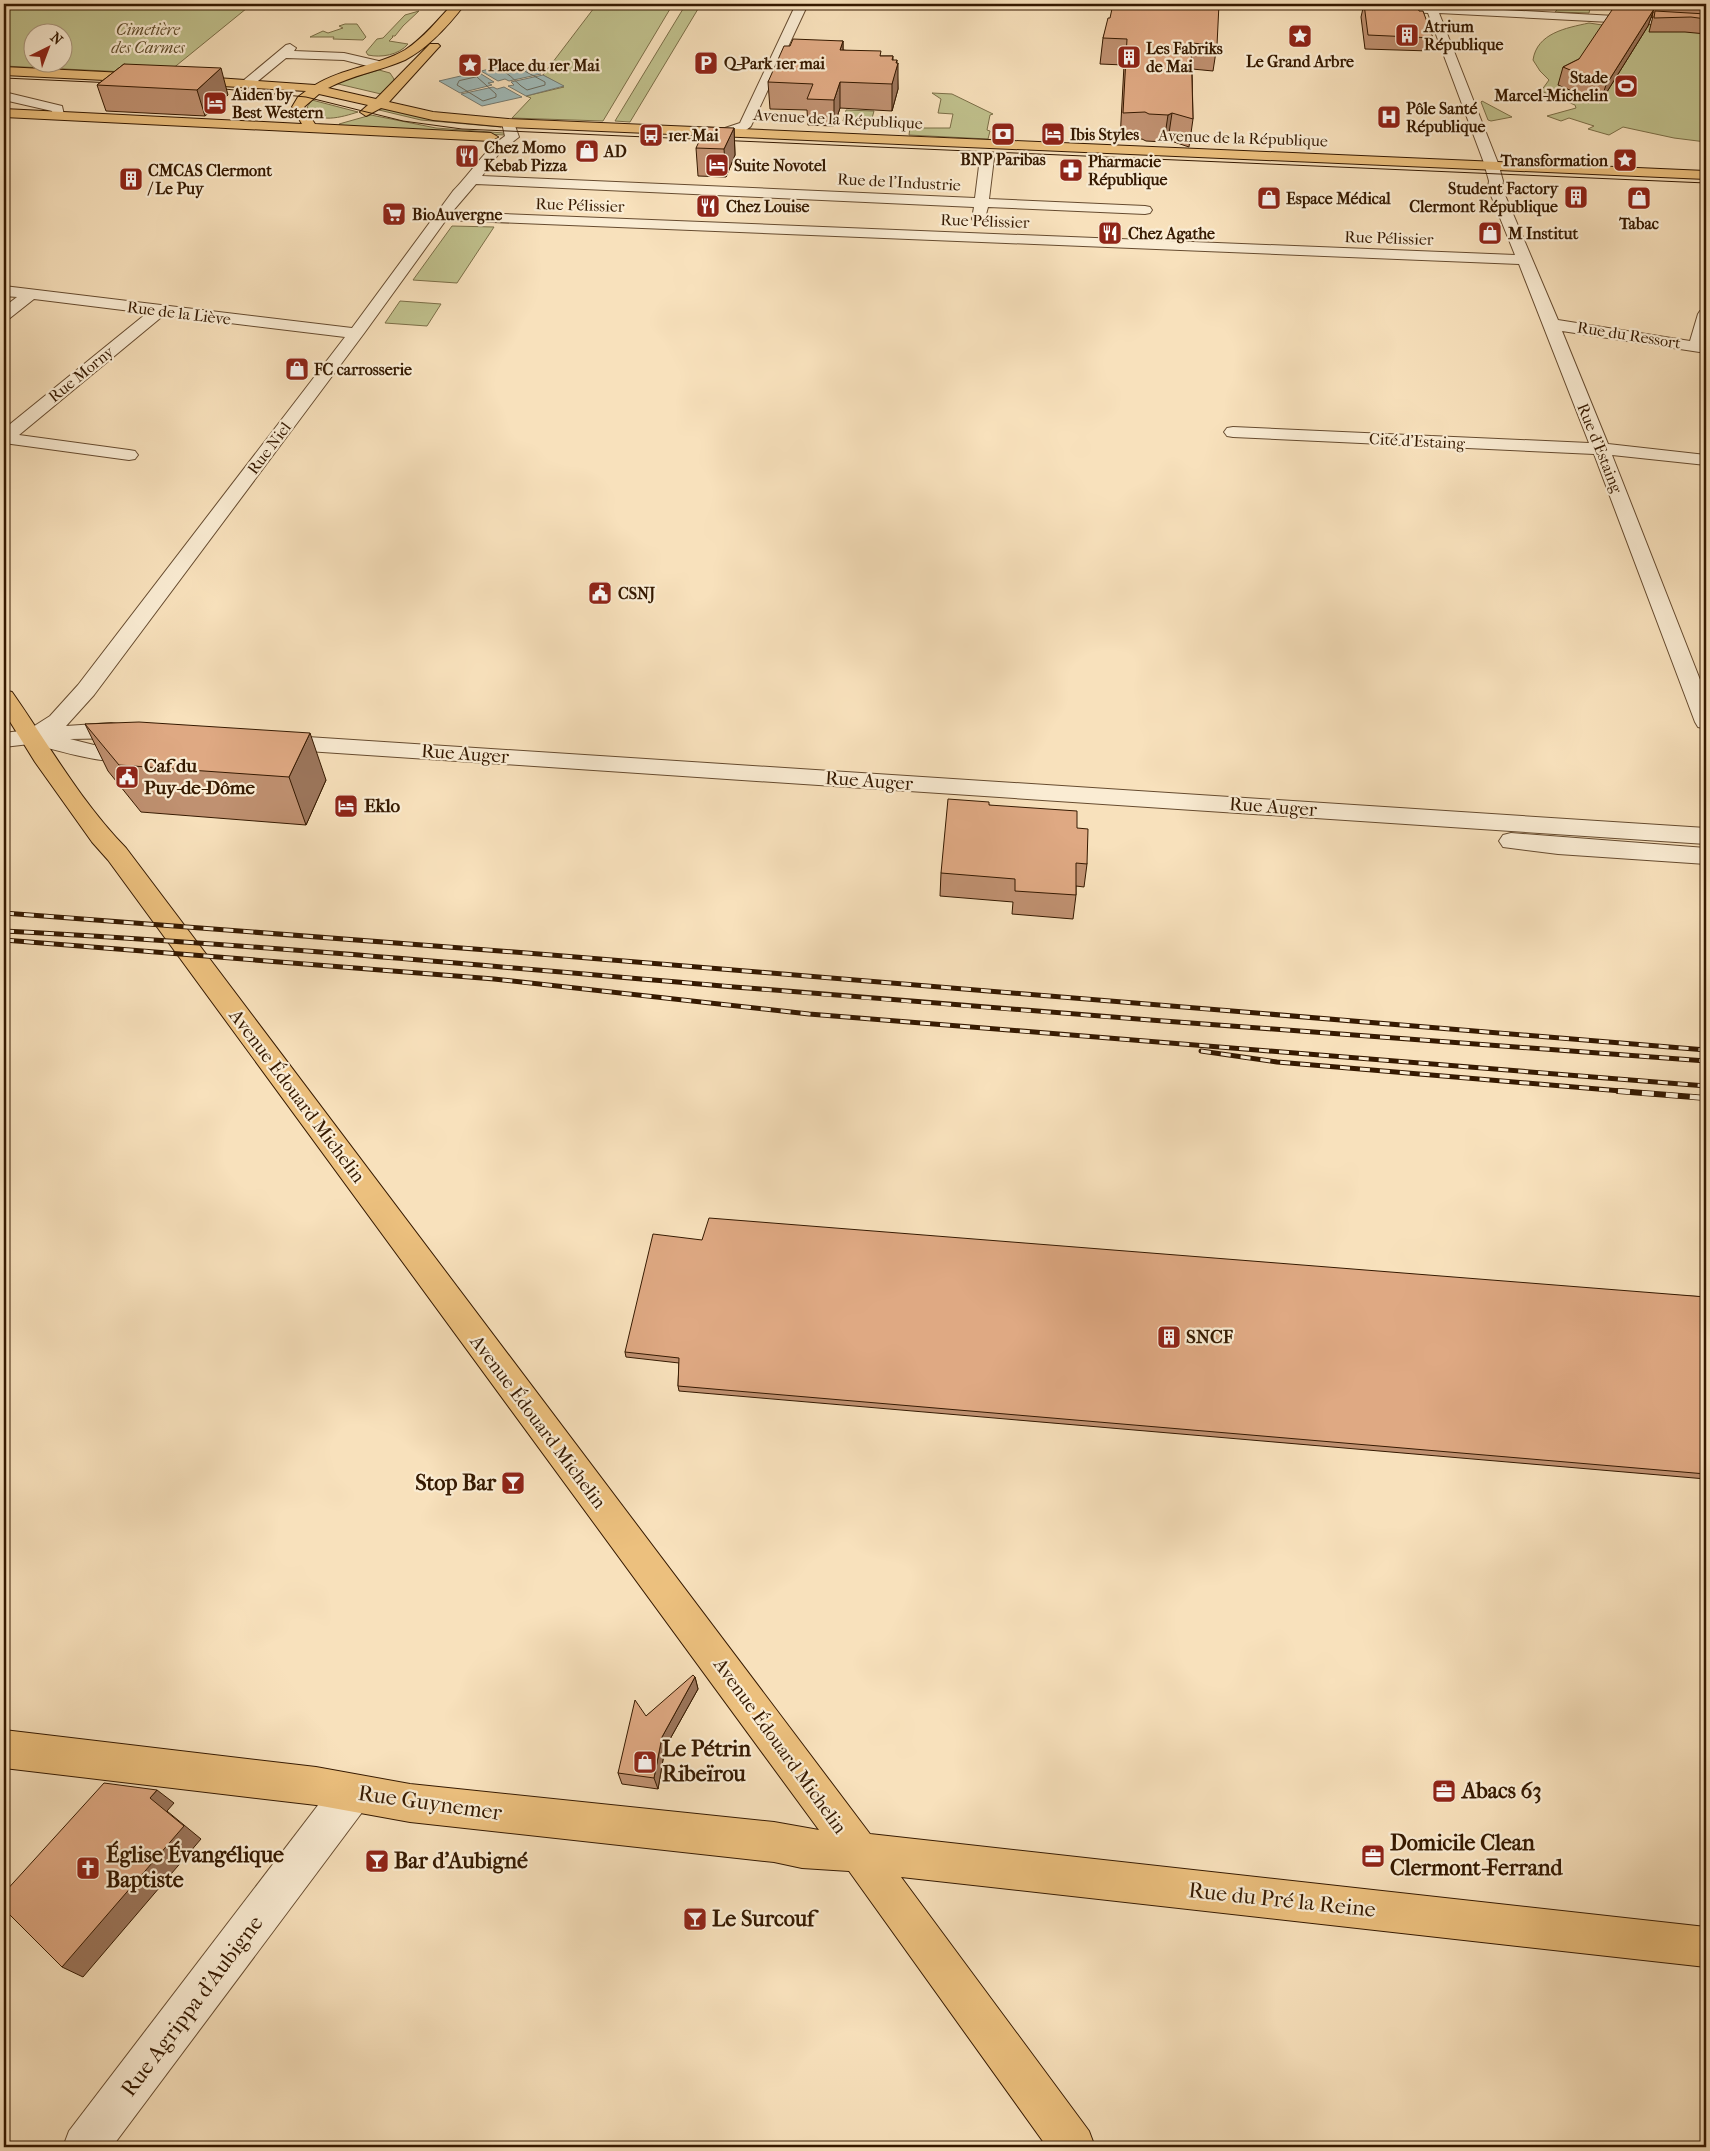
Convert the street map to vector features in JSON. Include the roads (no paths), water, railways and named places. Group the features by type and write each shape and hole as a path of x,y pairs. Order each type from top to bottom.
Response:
{"main road":[{"path":"178,80 261,84 356,71 380,65 404,55 419,45 459,4"},
{"path":"310,129 352,117 379,104 472,5"},
{"path":"380,65 395,72 401,82"},
{"path":"4,71 160,78"},
{"path":"310,129 308,120 298,107 309,90 356,71"},
{"name":"Avenue de la République","path":"401,82 400,92 403,97 416,105 449,116"},
{"name":"Avenue de la République","path":"261,84 335,94 433,116 508,123 727,132 1497,175 1706,175"},
{"path":"4,113 527,138"},
{"name":"Avenue de la République","path":"1481,180 1497,175"},
{"name":"Avenue Édouard Michelin","path":"4,697 18,739 42,757 100,836 117,854 817,1794 1073,2147"},
{"name":"Rue Guynemer","path":"4,1749 316,1786 410,1803 774,1842 802,1848 858,1852"},
{"name":"Rue du Pré la Reine","path":"858,1852 1706,1947"}],"street":[{"path":"745,126 802,4"},
{"path":"1331,4 1706,24"},
{"name":"Rue d'Estaing","path":"1432,9 1497,175 1495,188 1551,324 1706,722"},
{"path":"248,83 286,51 347,56 380,65"},
{"path":"4,96 58,109 58,116"},
{"path":"508,123 512,137"},
{"path":"727,132 745,126 761,134"},
{"path":"482,136 493,141 496,148"},
{"name":"Rue Niel","path":"18,739 58,721 86,690 355,334 458,194 472,180 496,148 512,137"},
{"path":"976,238 988,158"},
{"name":"Rue de l'Industrie","path":"472,180 1145,210"},
{"path":"714,228 728,192"},
{"name":"Rue Pélissier","path":"442,216 1525,260"},
{"name":"Rue de la Liève","path":"4,291 355,334"},
{"path":"4,316 32,294"},
{"name":"Rue Morny","path":"4,438 159,311"},
{"path":"1701,347 1706,314"},
{"name":"Rue du Ressort","path":"1551,324 1701,347"},
{"name":"Cité d'Estaing","path":"1234,432 1600,449 1706,460"},
{"path":"4,438 129,455"},
{"path":"18,739 47,734 102,730 142,733"},
{"path":"18,739 94,752 159,755"},
{"name":"Rue Auger","path":"1706,836 260,750 560,775 663,786 1268,826 1355,829 1706,856"},
{"name":"Rue Agrippa d'Aubigne","path":"85,2147 352,1793"}],"water":[{"path":"519,62 541,74 509,81 505,79 498,81 481,71"},
{"path":"478,72 494,82 488,83 492,85 460,93 439,81"},
{"path":"543,75 564,86 526,96 508,86 514,85 511,82"},
{"path":"493,87 497,89 504,87 522,97 482,106 461,94"}],"tram line":[{"path":"4,78 114,83"},
{"path":"214,88 306,97 403,121 462,129 1706,183"}],"railway":[{"path":"4,913 527,953 1706,1050"},
{"path":"4,931 283,949 987,1007 1706,1061"},
{"path":"4,940 494,979 809,1014 1706,1086"},
{"path":"1201,1051 1277,1062 1633,1092"},
{"path":"1618,1091 1706,1098"}],"place":[{"name":"Atrium République","path":"1407,35"},
{"name":"Le Grand Arbre","path":"1300,36"},
{"name":"Les Fabriks de Mai","path":"1129,57"},
{"name":"Q-Park 1er mai","path":"706,63"},
{"name":"Place du 1er Mai","path":"470,65"},
{"name":"Stade Marcel-Michelin","path":"1626,86"},
{"name":"Aiden by Best Western","path":"215,103"},
{"name":"Pôle Santé République","path":"1389,117"},
{"name":"BNP Paribas","path":"1003,134"},
{"name":"Ibis Styles","path":"1053,134"},
{"name":"1er Mai","path":"651,135"},
{"name":"AD","path":"587,151"},
{"name":"Chez Momo Kebab Pizza","path":"467,156"},
{"name":"Transformation","path":"1625,160"},
{"name":"Suite Novotel","path":"717,165"},
{"name":"Pharmacie République","path":"1071,170"},
{"name":"CMCAS Clermont / Le Puy","path":"131,179"},
{"name":"Student Factory Clermont République","path":"1576,197"},
{"name":"Espace Médical","path":"1269,198"},
{"name":"Tabac","path":"1639,198"},
{"name":"Chez Louise","path":"708,206"},
{"name":"BioAuvergne","path":"394,214"},
{"name":"Chez Agathe","path":"1110,233"},
{"name":"M Institut","path":"1490,233"},
{"name":"FC carrosserie","path":"297,369"},
{"name":"CSNJ","path":"600,593"},
{"name":"Caf du Puy-de-Dôme","path":"127,777"},
{"name":"Eklo","path":"346,806"},
{"name":"SNCF","path":"1169,1337"},
{"name":"Stop Bar","path":"513,1483"},
{"name":"Le Pétrin Ribeïrou","path":"645,1762"},
{"name":"Abacs 63","path":"1444,1791"},
{"name":"Domicile Clean Clermont-Ferrand","path":"1373,1856"},
{"name":"Bar d'Aubigné","path":"377,1861"},
{"name":"Église Évangélique Baptiste","path":"88,1868"},
{"name":"Le Surcouf","path":"695,1919"}],"park label":[{"name":"Cimetière des Carmes","path":"148,38"}]}
